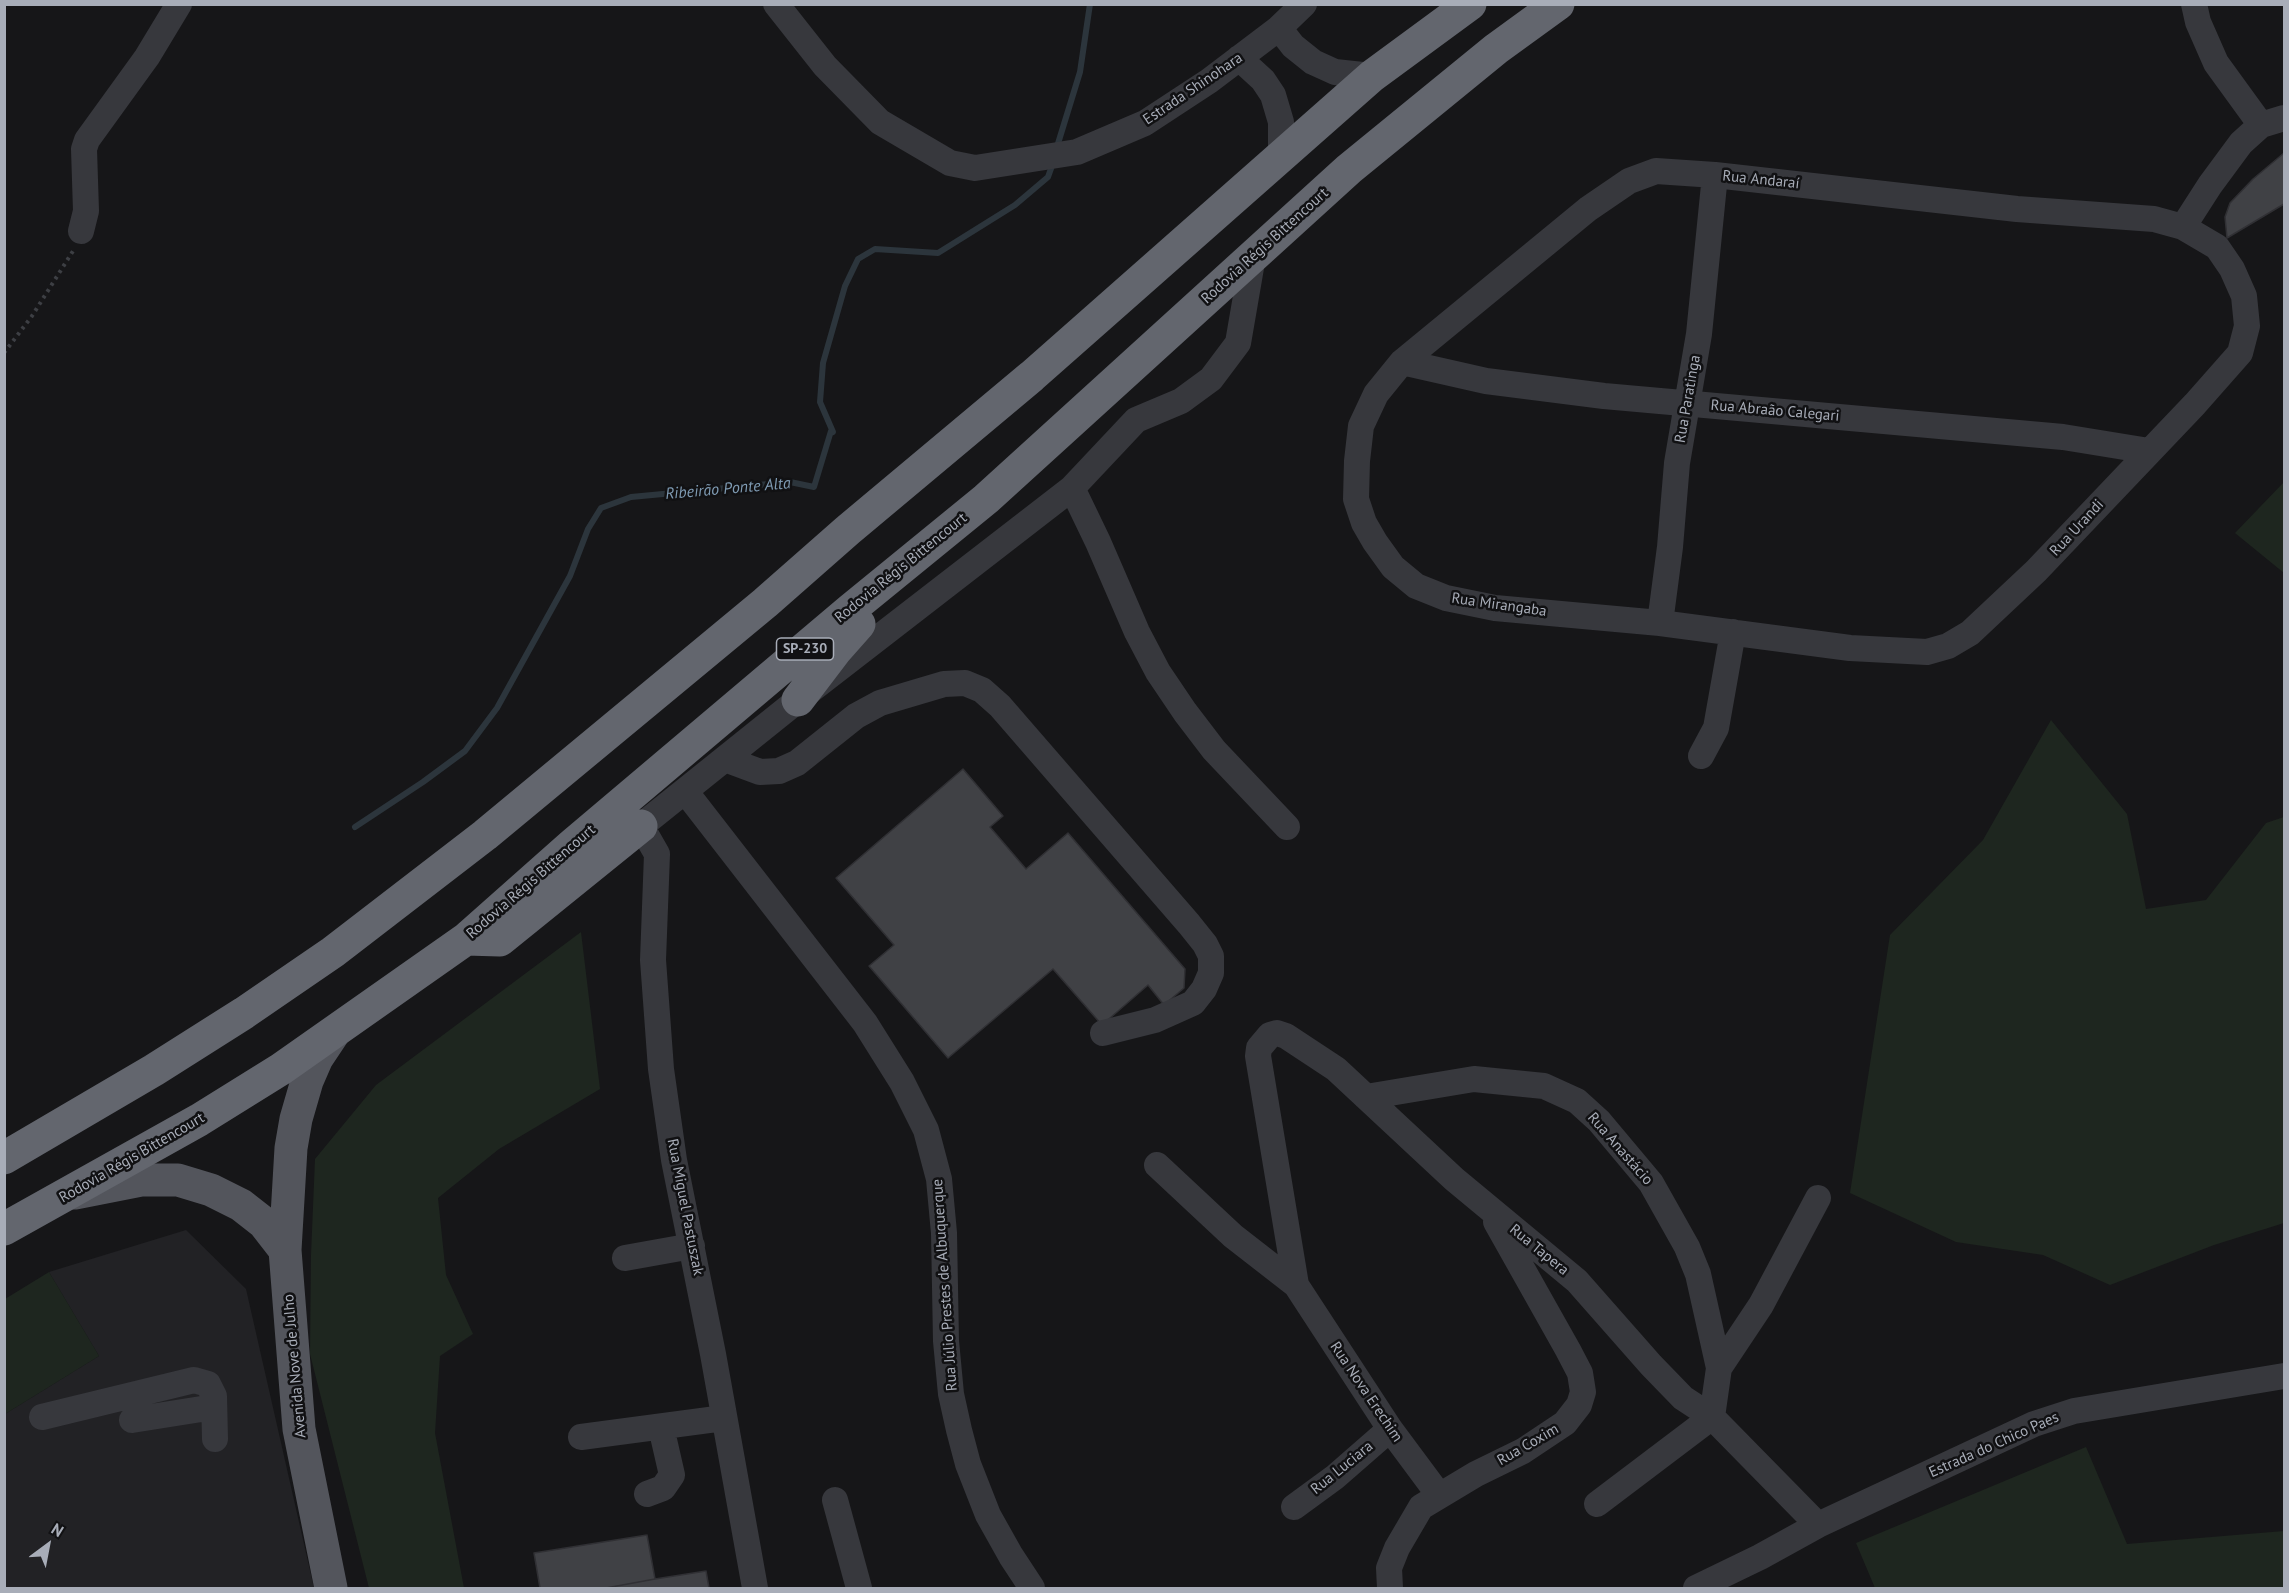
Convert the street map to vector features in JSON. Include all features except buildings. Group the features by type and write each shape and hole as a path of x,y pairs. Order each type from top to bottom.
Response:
{"highway":[{"name":"Rodovia Régis Bittencourt","path":"4,1229 199,1120 333,1034 466,939 572,845 850,610 986,499 1350,169 1496,49 1558,4"},
{"path":"4,1158 154,1070 253,1007 333,952 485,835 765,603 848,530 1032,376 1372,76 1469,5"},
{"path":"798,700 836,650 866,616 925,562 986,499"},
{"path":"466,939 500,940 641,826"}],"main road":[{"name":"Avenida Nove de Julho","path":"331,1588 299,1429 285,1250 291,1148 296,1119 307,1081 317,1058 333,1034"},
{"path":"68,1195 141,1180 178,1180 211,1190 241,1205 264,1223 285,1250"}],"street":[{"path":"81,231 86,212 84,149 87,140 147,57 179,4"},
{"name":"Estrada Shinohara","path":"776,4 825,66 880,122 950,163 975,168 1077,152 1145,123 1209,81 1279,28 1304,4"},
{"path":"2183,227 2241,143 2273,122 2216,63 2198,22 2194,4"},
{"path":"1279,28 1293,46 1313,62 1335,72 1372,76"},
{"path":"1239,58 1263,80 1273,95 1281,122 1281,156"},
{"name":"Rua Andaraí","path":"1402,362 1588,208 1619,187 1656,171 1715,175 2018,209 2154,219 2183,227"},
{"name":"Rua Paratinga","path":"1660,623 1670,547 1677,463 1699,334 1715,175"},
{"name":"Rua Urandi","path":"1733,632 1850,648 1927,652 1948,646 1970,633 1996,610 2036,571 2240,352 2247,326 2244,296 2232,269 2217,247 2183,227"},
{"path":"641,826 798,700 1072,488 1137,420 1181,401 1211,379 1238,343 1253,255"},
{"name":"Rua Abraão Calegari","path":"1402,362 1486,381 1604,396 2063,437 2149,450"},
{"name":"Rua Mirangaba","path":"1402,362 1376,394 1362,426 1357,460 1356,499 1364,523 1393,567 1416,586 1446,598 1495,608 1733,632"},
{"path":"1072,488 1137,632 1158,672 1214,750 1287,827"},
{"path":"1701,756 1716,728 1733,632"},
{"path":"725,759 760,772 779,771 797,764 843,729 856,716 880,703 944,684 965,683 982,690 1000,706 1189,924 1205,944 1211,956 1211,973 1193,1003 1155,1020 1103,1033"},
{"name":"Rua Júlio Prestes de Albuquerque","path":"685,791 865,1023 902,1082 926,1130 939,1179 944,1233 946,1341 951,1394 959,1430 968,1464 988,1515 1032,1588"},
{"name":"Rua Miguel Pastuszak","path":"641,826 657,854 653,960 661,1069 674,1160 755,1588"},
{"name":"Rua Tapera","path":"1261,1074 1259,1048 1270,1035 1277,1033 1313,1052 1336,1069 1490,1211 1577,1281 1667,1382 1683,1398 1712,1417 1818,1525"},
{"name":"Rua Nova Erechim","path":"1261,1074 1296,1285"},
{"name":"Rua Anastácio","path":"1366,1097 1474,1079 1544,1086 1577,1101 1619,1144 1651,1183 1687,1247 1698,1274 1719,1368"},
{"name":"Rua Nova Erechim","path":"1157,1165 1233,1236 1296,1285 1390,1429 1439,1496"},
{"path":"1597,1504 1712,1417 1719,1368 1761,1305 1818,1198"},
{"name":"Rua Coxim","path":"1389,1588 1389,1568 1406,1530 1421,1507 1476,1474 1523,1451 1565,1423 1579,1405 1583,1392 1580,1373 1490,1211"},
{"path":"626,1258 692,1246"},
{"name":"Estrada do Chico Paes","path":"1818,1525 2034,1424 2074,1411 2284,1376"},
{"path":"42,1417 194,1380 208,1384 214,1396 214,1439"},
{"path":"132,1420 214,1407"},
{"path":"581,1437 724,1418"},
{"path":"647,1494 663,1488 672,1474 661,1426"},
{"name":"Rua Luciara","path":"1294,1507 1335,1477 1390,1429"},
{"path":"835,1500 859,1588"},
{"path":"1696,1588 1760,1557 1818,1525"}],"path":[{"path":"4,353 71,257 81,231"}],"shaded area":[{"path":"2284,482 2284,573 2235,533"},
{"path":"2051,720 2127,814 2146,909 2206,900 2266,823 2284,817 2284,1223 2214,1245 2110,1285 2043,1255 1956,1242 1850,1193 1890,935 1983,840"},
{"path":"581,932 600,1089 499,1149 438,1198 446,1275 473,1334 440,1356 435,1433 464,1588 369,1588 310,1354 315,1159 376,1085"},
{"path":"186,1230 246,1289 314,1588 5,1588 5,1414 99,1356 49,1272"},
{"path":"49,1272 99,1356 5,1414 5,1299"},
{"path":"2086,1447 2127,1544 2284,1531 2284,1588 1875,1588 1856,1543"}],"waterway":[{"name":"Ribeirão Ponte Alta","path":"1056,150 1080,72 1090,4"},
{"name":"Ribeirão Ponte Alta","path":"355,827 465,751 497,708 570,576 588,529 601,508 631,497 790,482 814,487 831,431 833,432 820,402 823,363 845,286 858,259 875,249 938,253 1015,205 1048,177 1053,163"}]}
